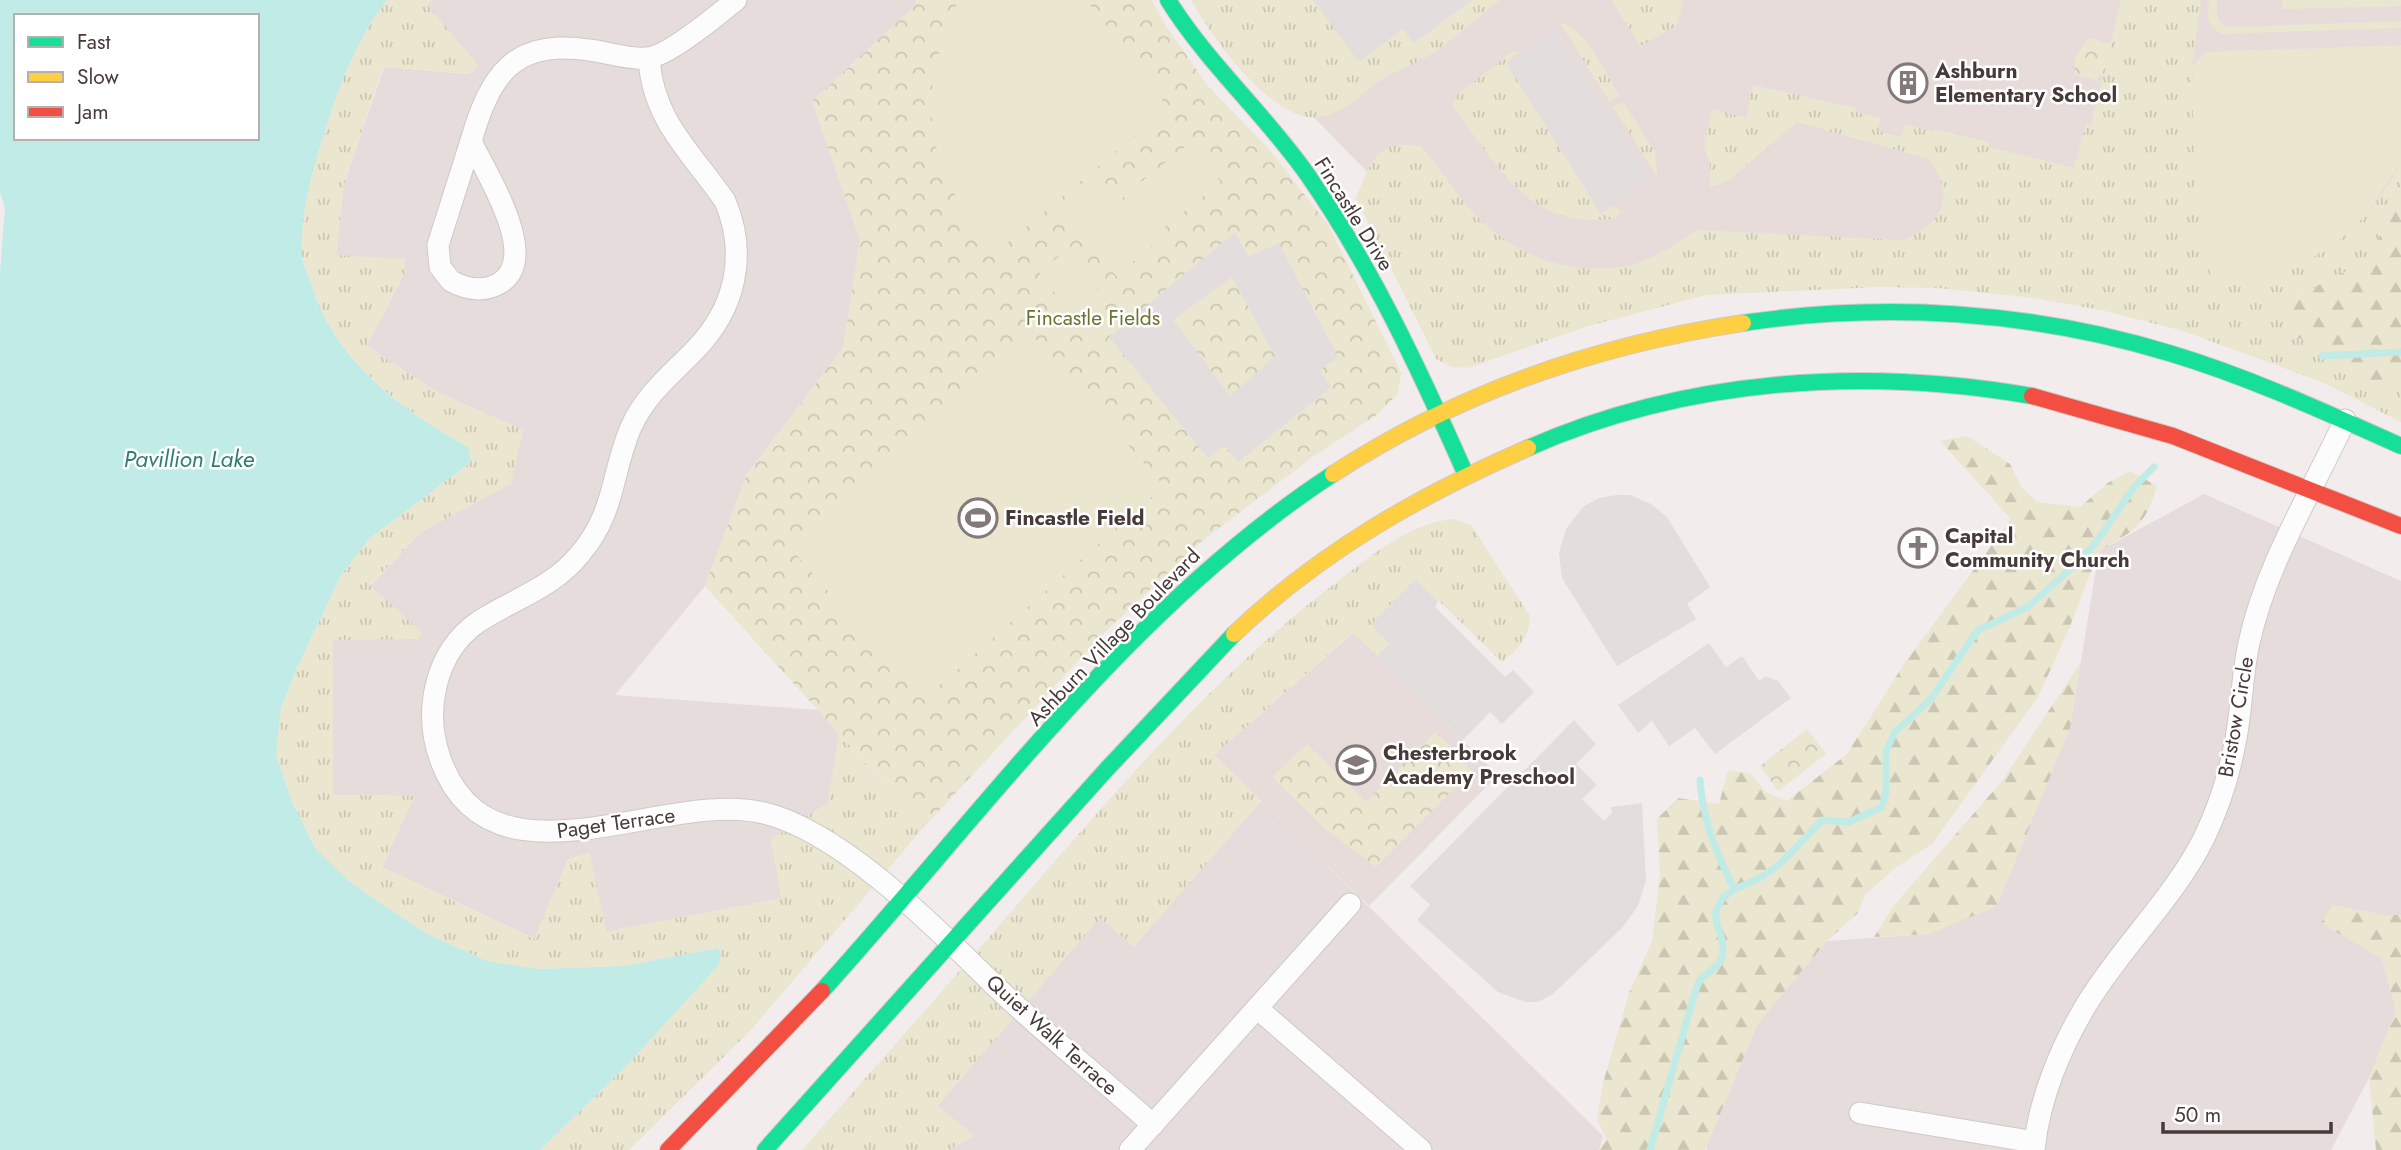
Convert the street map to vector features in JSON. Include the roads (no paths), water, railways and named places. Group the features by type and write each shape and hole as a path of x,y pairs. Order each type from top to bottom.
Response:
{"main road":[{"name":"Fincastle Drive","path":"1168,0 1196,46 1306,172 1368,274 1440,414 1466,475"},
{"name":"Ashburn Village Boulevard","path":"668,1150 737,1082 1072,707 1183,591 1221,557 1316,486 1467,400 1538,373 1613,350 1707,330 1772,320 1898,312 2026,322 2120,340 2210,366 2345,420 2401,446"},
{"path":"765,1150 1143,729 1273,598 1341,546 1434,490 1561,435 1672,401 1781,383 1896,378 1983,388 2066,404 2210,447 2401,526"}],"street":[{"path":"471,141 515,237 517,256 515,268 506,279 478,289 451,281 438,260 438,245 471,141 489,89 506,67 547,47 572,47 649,59 691,35 736,0"},
{"name":"Paget Terrace","path":"649,59 653,91 661,114 725,201 732,217 738,249 733,288 722,314 704,340 656,387 640,408 622,452 612,499 584,550 549,584 470,629 453,649 442,667 433,695 431,721 434,743 444,771 462,796 480,811 513,828 559,833 708,809 762,812 795,822 821,836 873,874 951,943"},
{"name":"Bristow Circle","path":"2034,1146 2051,1079 2089,1001 2182,876 2204,838 2222,794 2236,738 2249,643 2270,574 2345,420"},
{"path":"1130,1150 1350,904"},
{"name":"Quiet Walk Terrace","path":"951,943 1153,1125"},
{"path":"1257,1008 1409,1146"},
{"path":"1860,1113 2034,1146"}],"water":[{"name":"Pavillion Lake","path":"0,0 387,0 358,47 329,117 308,193 303,223 302,257 322,311 353,359 373,380 418,417 468,447 471,462 371,537 341,575 281,708 276,754 291,800 315,848 350,882 427,934 487,961 537,969 625,966 718,948 721,955 718,966 630,1062 540,1150 0,1150 0,272 5,208 0,193"}],"waterway":[{"path":"2322,356 2401,352"},
{"path":"1650,1150 1697,986 1701,979 1718,965 1722,957 1723,945 1716,922 1716,910 1722,899 1777,866 1822,820 1849,822 1882,807 1886,792 1886,751 1895,732 1930,700 1978,630 2028,607 2079,561 2097,541 2134,487 2154,467"},
{"path":"1700,780 1711,836 1734,889"}],"place":[{"name":"Ashburn Elementary School","path":"1908,83"},
{"name":"Fincastle Field","path":"978,518"},
{"name":"Capital Community Church","path":"1918,548"},
{"name":"Chesterbrook Academy Preschool","path":"1356,765"}],"park label":[{"name":"Fincastle Fields","path":"1093,318"}]}
